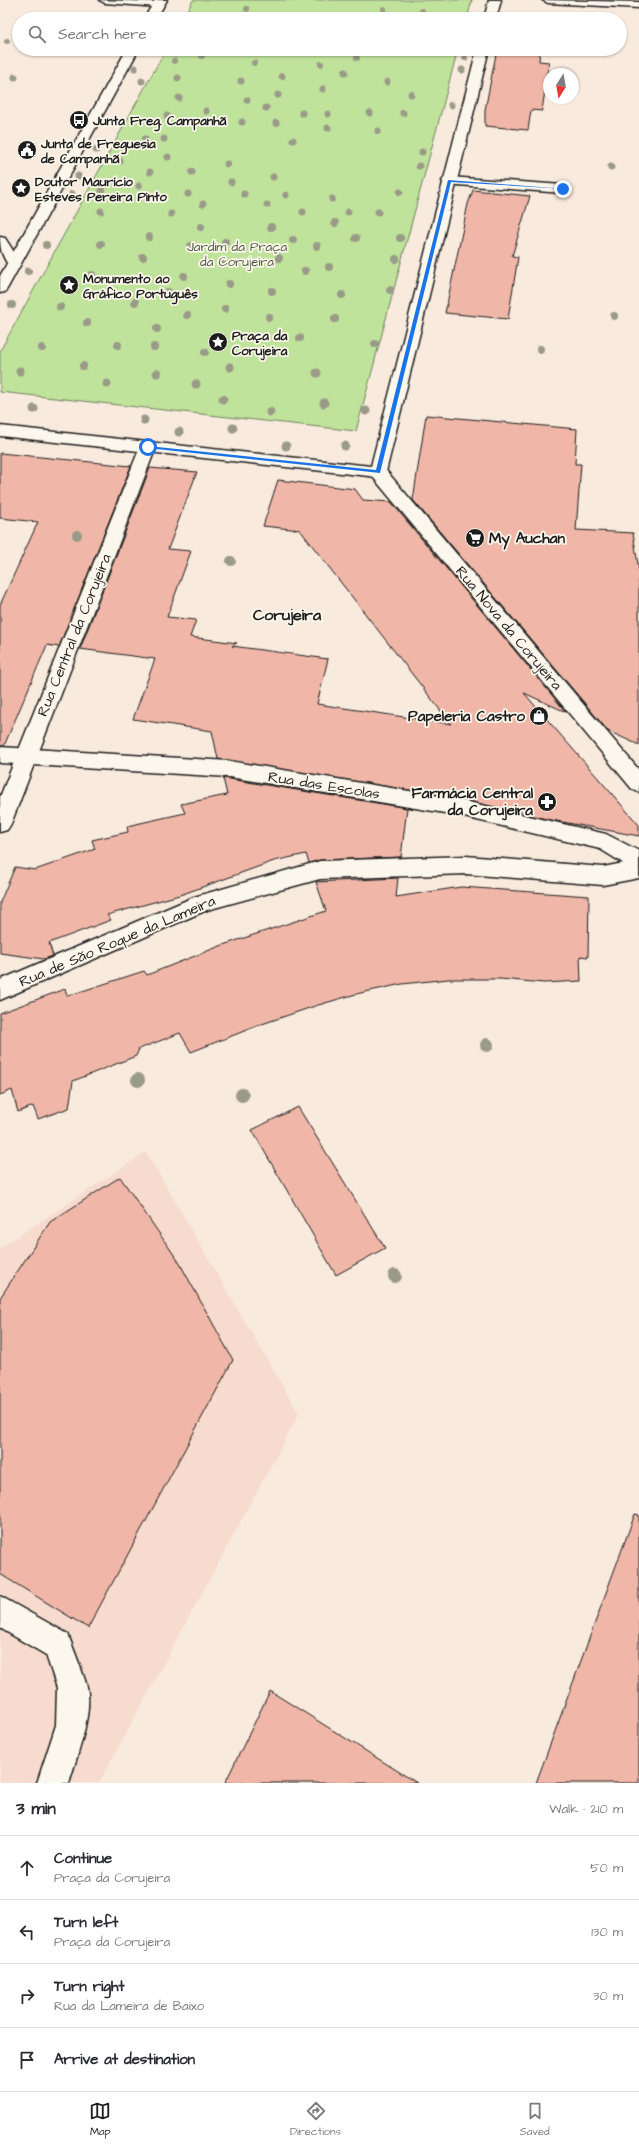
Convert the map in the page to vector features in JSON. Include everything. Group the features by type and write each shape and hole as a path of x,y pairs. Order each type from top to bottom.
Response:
{"street":[{"path":"105,0 159,2 154,12"},
{"path":"492,12 495,0"},
{"path":"548,0 639,5"},
{"path":"622,4 639,10"},
{"path":"0,289 129,56"},
{"path":"0,431 378,472 481,56"},
{"path":"449,181 563,189"},
{"path":"0,241 14,264"},
{"name":"Rua Central da Corujeira","path":"0,824 148,447"},
{"name":"Rua Nova da Corujeira","path":"378,472 639,784"},
{"name":"Rua das Escolas","path":"0,755 229,769 451,806 606,842 639,862"},
{"name":"Rua de São Roque da Lameira","path":"0,990 202,903 320,870 466,865 603,876 639,869"}],"lane":[{"path":"0,1611 57,1645 72,1688 71,1725 53,1783"}],"shaded area":[{"path":"146,1152 299,1414 99,1783 0,1783 0,1248"}],"green space":[{"path":"193,0 472,0 469,12 187,12"},
{"name":"Jardim da Praça da Corujeira","path":"162,56 456,56 356,431 0,392 0,351"}],"building":[{"path":"496,56 539,56 539,61 549,62 548,68 543,68 542,111 531,110 528,130 485,126 485,110"},
{"path":"473,190 530,196 512,256 518,257 508,319 445,313 468,204"},
{"path":"426,415 577,429 575,464 581,464 576,530 633,533 639,571 639,745 608,731 413,500"},
{"path":"0,453 131,466 59,647 47,645 4,746 0,746 0,605 38,522 0,518"},
{"path":"150,468 197,472 168,549 191,551 167,617 196,620 190,637 237,643 232,646 328,659 317,704 451,724 300,530 263,526 278,480 355,489 363,500 391,502 566,712 524,693 639,825 639,836 546,819 451,797 218,759 212,731 133,719 155,659 80,649"},
{"path":"223,778 407,808 401,857 320,860 309,863 306,854 274,861 183,894 107,915 111,920 49,943 53,956 44,959 0,953 0,902 15,867 35,870 95,849 92,840 128,832 127,826 185,813 181,804 227,795"},
{"path":"398,878 396,897 461,887 589,896 588,957 580,956 581,981 544,983 500,979 448,979 402,984 356,994 315,1006 262,1024 191,1052 180,1033 139,1049 136,1056 73,1081 69,1108 38,1119 33,1106 18,1112 12,1090 0,1095 0,1013 65,989 67,996 144,971 147,975 220,946 326,911 316,882"},
{"path":"298,1107 385,1248 336,1275 252,1130"},
{"path":"120,1177 179,1262 233,1360 88,1628 0,1574 0,1298 50,1222"},
{"path":"635,1514 639,1515 639,1783 536,1783"},
{"path":"270,1691 417,1783 225,1783"}],"place":[{"name":"Junta Freg. Campanhã","path":"79,120"},
{"name":"Junta de Freguesia de Campanhã","path":"27,150"},
{"name":"Doutor Maurício Esteves Pereira Pinto","path":"21,188"},
{"name":"Monumento ao Gráfico Português","path":"69,285"},
{"name":"Praça da Corujeira","path":"218,342"},
{"name":"My Auchan","path":"475,538"},
{"name":"Papeleria Castro","path":"539,716"},
{"name":"Farmácia Central da Corujeira","path":"547,802"}],"district":[{"name":"Corujeira","path":"287,614"}],"route":[{"path":"148,447 378,472 449,181 563,189"}]}
